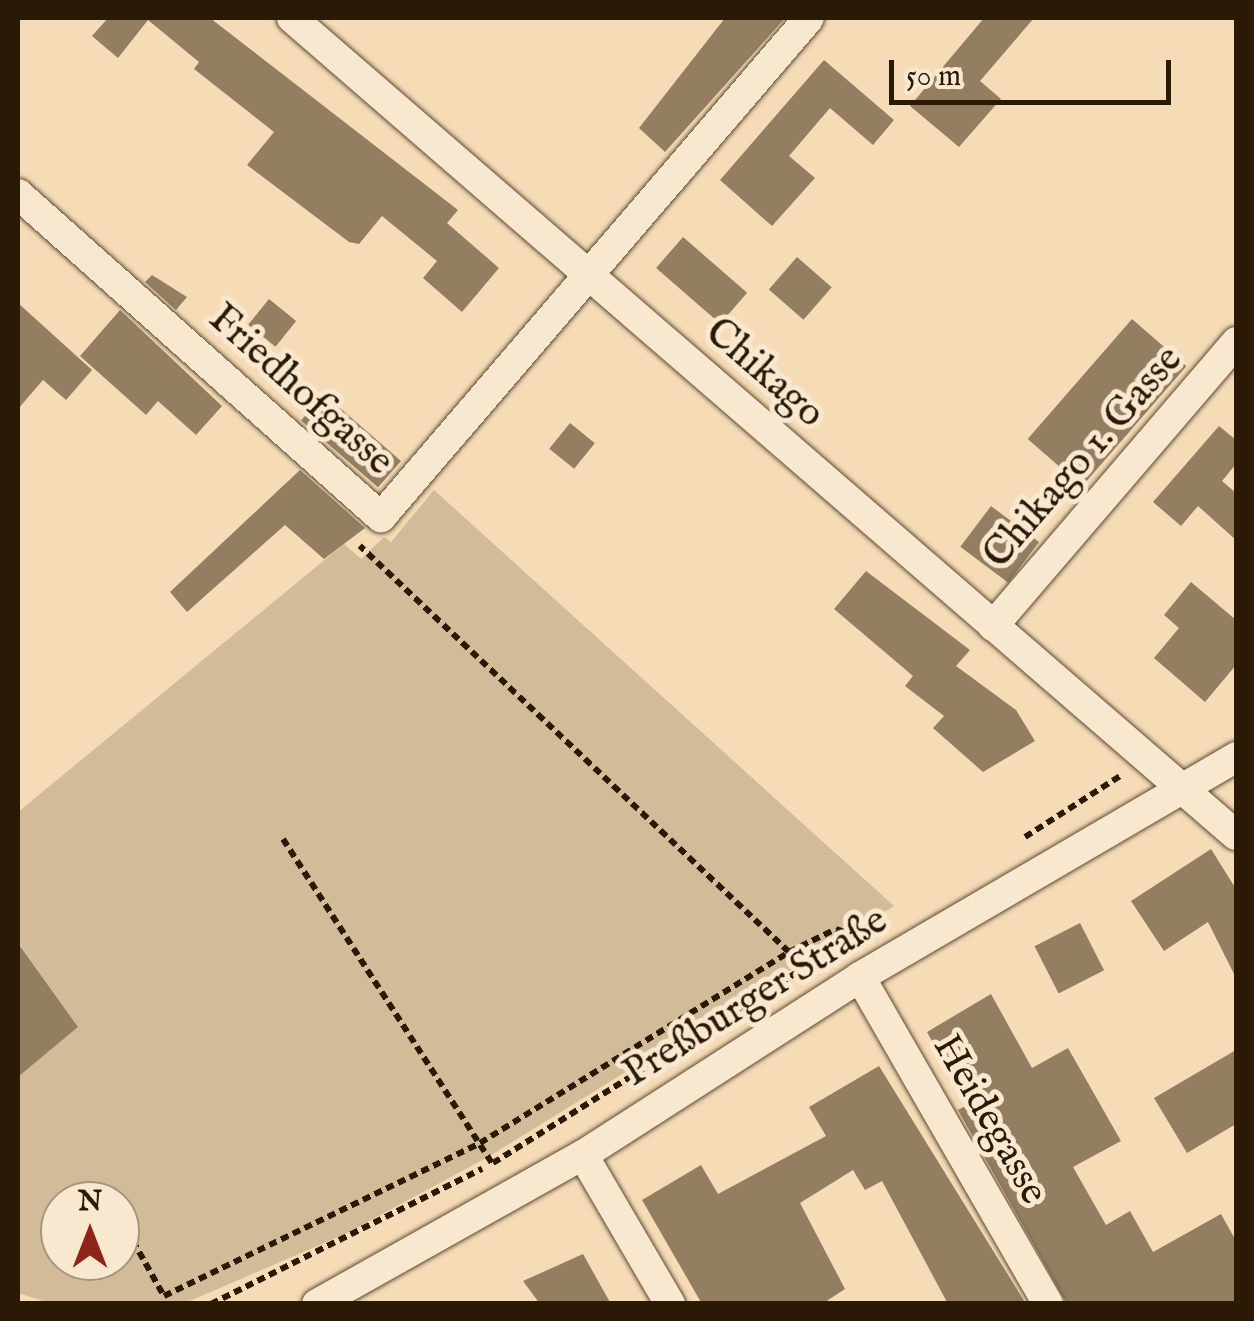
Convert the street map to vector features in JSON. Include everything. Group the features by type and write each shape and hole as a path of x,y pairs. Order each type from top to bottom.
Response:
{"street":[{"name":"Chikago","path":"292,18 1236,835"},
{"name":"Friedhofgasse","path":"18,194 382,516 809,18"},
{"name":"Chikago 1. Gasse","path":"993,626 1236,342"},
{"name":"Preßburger Straße","path":"335,1299 582,1154 860,977 1184,791 1236,757"},
{"name":"Heidegasse","path":"860,977 1048,1304"},
{"path":"582,1154 670,1304"}],"path":[{"path":"382,516 359,546 788,952"},
{"path":"1009,848 1146,758"},
{"path":"283,839 492,1163"},
{"path":"170,1293 480,1143 788,952 836,929 858,936"},
{"path":"211,1304 492,1163 871,931"},
{"path":"140,1248 175,1304"}],"shaded area":[{"path":"434,490 894,906 488,1157 345,1234 185,1303 50,1303 18,1293 18,1077 78,1027 18,942 18,812 344,544 361,559 384,537 391,542"}],"building":[{"path":"108,18 210,18 458,210 447,223 499,268 462,312 423,278 437,261 382,216 359,244 349,242 247,165 274,132 194,69 199,62 148,20 118,58 92,36"},
{"path":"725,18 785,18 665,152 639,128"},
{"path":"984,18 1034,18 980,81 1001,99 959,147 910,106"},
{"path":"824,60 894,120 873,145 830,108 789,156 815,178 772,226 720,180"},
{"path":"683,237 747,293 720,324 656,268"},
{"path":"797,257 832,287 804,320 769,289"},
{"path":"152,275 187,297 176,310 145,282"},
{"path":"269,299 296,321 275,347 248,325"},
{"path":"18,303 92,370 66,400 43,380 18,409"},
{"path":"120,310 222,406 196,435 158,401 146,415 80,356"},
{"path":"1132,319 1186,366 1082,486 1028,439"},
{"path":"324,394 401,461 378,487 301,420"},
{"path":"570,423 595,443 574,469 549,449"},
{"path":"1219,426 1236,440 1236,464 1222,481 1236,493 1236,540 1198,506 1181,526 1153,502"},
{"path":"300,470 365,528 324,559 285,525 187,612 170,592"},
{"path":"991,506 1039,542 1008,583 960,547"},
{"path":"866,571 970,650 956,666 1016,710 1035,741 983,772 933,728 944,716 905,686 913,676 834,609"},
{"path":"1191,582 1236,620 1236,665 1205,702 1154,658 1179,628 1164,615"},
{"path":"1211,849 1236,889 1236,978 1208,922 1164,951 1131,901"},
{"path":"1080,923 1104,970 1059,993 1035,946"},
{"path":"18,943 78,1027 18,1077"},
{"path":"991,994 1032,1068 1068,1048 1121,1141 1073,1167 1106,1225 1130,1211 1153,1252 1221,1214 1236,1241 1236,1304 1067,1304 958,1110 967,1105 927,1032"},
{"path":"1236,1050 1236,1124 1187,1153 1154,1098"},
{"path":"879,1066 1026,1304 948,1304 882,1181 865,1190 853,1170 800,1203 845,1289 822,1304 702,1304 642,1200 701,1165 718,1194 826,1136 809,1107"},
{"path":"583,1254 611,1304 540,1304 523,1281"}]}
